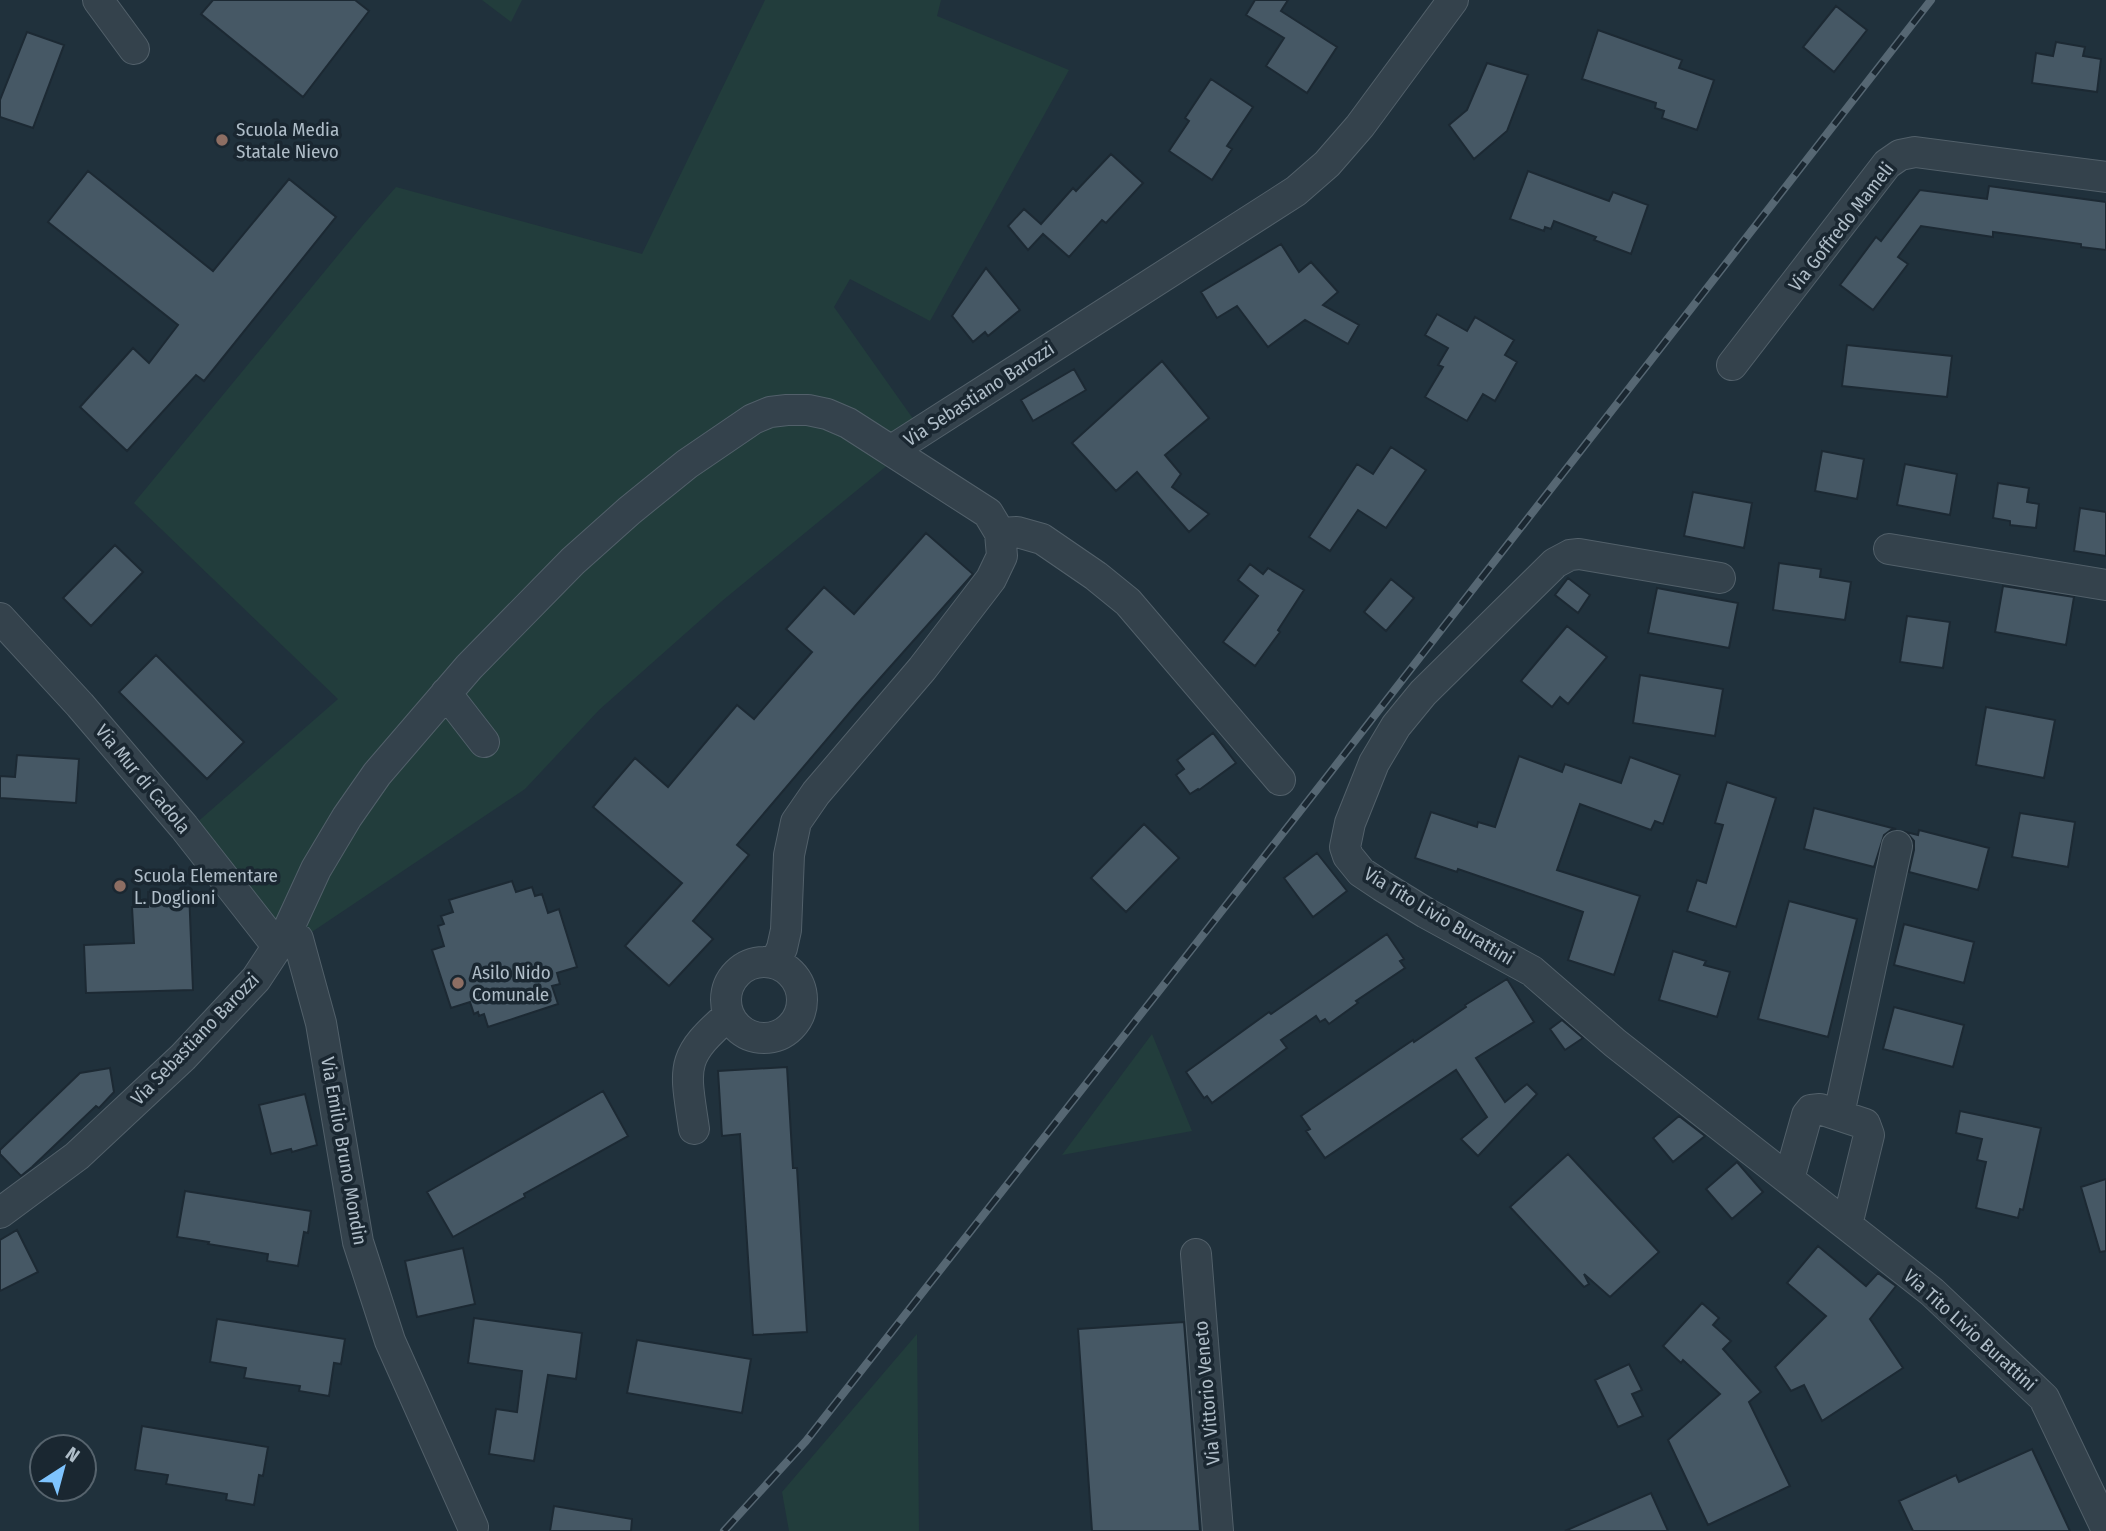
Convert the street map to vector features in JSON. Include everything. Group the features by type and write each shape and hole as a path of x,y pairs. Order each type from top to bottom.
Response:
{"street":[{"name":"Via Sebastiano Barozzi","path":"0,1213 77,1156 183,1057 256,979 282,939 316,869 377,774 469,667 573,561 629,511 687,464 752,419 770,412 808,410 827,414 848,423 892,450 1296,191 1327,164 1360,126 1453,0"},
{"path":"106,10 134,49"},
{"name":"Via Goffredo Mameli","path":"1732,365 1887,164 1900,155 1914,152 2106,177"},
{"path":"775,963 786,930 789,855 796,821 816,793 922,669 991,579 1002,556 1000,533 988,513 892,450"},
{"path":"1000,533 1017,532 1042,539 1128,602 1280,780"},
{"path":"1889,549 2106,585"},
{"name":"Via Tito Livio Burattini","path":"1720,578 1579,554 1570,555 1555,563 1423,693 1396,726 1374,763 1350,823 1345,847 1353,864 1381,886 1532,971 1615,1042 1932,1292 2044,1398 2106,1528"},
{"name":"Via Mur di Cadola","path":"0,618 80,705 282,939"},
{"path":"446,693 484,741"},
{"path":"1839,1114 1897,846"},
{"name":"Via Emilio Bruno Mondin","path":"282,939 298,939 321,1023 358,1242 390,1341 473,1527"},
{"path":"763,961 787,969 801,989 802,1002 793,1025 771,1037 746,1033 729,1015 727,990 740,970 751,964 763,961"},
{"path":"694,1129 687,1083 688,1065 694,1048 729,1015"},
{"path":"1789,1179 1808,1112 1817,1108 1861,1121 1868,1131 1847,1225"},
{"name":"Via Vittorio Veneto","path":"1196,1254 1218,1531"}],"green space":[{"path":"482,0 522,0 511,22"},
{"path":"765,0 941,0 937,16 1069,70 930,321 850,279 834,307 926,437 906,450 722,601 599,710 525,789 288,948 194,825 338,699 134,503 396,187 642,254"},
{"path":"1152,1034 1192,1131 1062,1155"},
{"path":"917,1334 919,1531 789,1531 782,1492"}],"building":[{"path":"213,0 355,0 369,11 303,97 201,14"},
{"path":"1255,0 1288,0 1281,11 1337,47 1307,93 1266,66 1284,38 1246,15"},
{"path":"1836,6 1867,30 1834,72 1803,47"},
{"path":"1598,30 1682,60 1679,68 1714,80 1697,130 1662,118 1664,111 1655,108 1656,103 1582,79"},
{"path":"27,32 64,45 33,128 0,117 0,100"},
{"path":"2056,42 2085,47 2083,56 2101,59 2097,92 2032,83 2036,53 2053,56"},
{"path":"1487,63 1528,75 1507,131 1474,159 1449,125 1467,110"},
{"path":"1211,79 1253,107 1227,146 1232,149 1212,180 1169,151 1189,121 1185,118"},
{"path":"1111,154 1143,183 1106,223 1102,220 1069,257 1043,234 1028,250 1008,226 1024,209 1041,224 1073,188 1076,191"},
{"path":"88,171 213,271 289,179 336,217 204,381 196,375 127,451 80,407 133,348 149,363 178,325 48,222"},
{"path":"1528,171 1609,201 1613,192 1648,205 1631,254 1554,221 1551,229 1545,227 1544,231 1510,219"},
{"path":"1989,186 2106,202 2106,250 1993,232 1993,237 1921,226 1898,257 1908,264 1873,310 1840,285 1876,237 1881,241 1920,190 1987,199"},
{"path":"1281,244 1299,272 1311,262 1338,292 1323,305 1359,325 1348,344 1305,320 1268,347 1237,306 1217,318 1201,292"},
{"path":"986,268 1020,310 988,336 985,332 973,342 952,316"},
{"path":"1437,314 1467,331 1475,317 1514,340 1505,355 1517,362 1495,401 1483,394 1467,421 1425,397 1443,367 1438,365 1448,348 1425,335"},
{"path":"1847,345 1952,356 1947,397 1842,386"},
{"path":"1162,361 1209,418 1165,455 1181,474 1172,487 1209,514 1189,532 1137,472 1116,491 1072,443"},
{"path":"1074,369 1086,390 1033,421 1021,400"},
{"path":"1391,447 1426,470 1386,528 1358,510 1330,551 1309,537 1357,464 1373,474"},
{"path":"1822,451 1864,459 1857,499 1815,491"},
{"path":"1905,464 1957,474 1950,515 1897,505"},
{"path":"1998,483 2029,488 2027,502 2039,504 2036,528 2010,525 2010,521 1993,518"},
{"path":"1693,492 1752,503 1744,548 1684,536"},
{"path":"2080,508 2106,512 2106,556 2074,551"},
{"path":"926,533 973,574 857,704 737,845 749,855 693,921 713,939 669,986 625,946 682,883 593,807 635,758 668,787 737,705 754,719 812,652 786,629 824,587 854,614"},
{"path":"115,545 143,572 91,626 63,598"},
{"path":"1779,563 1821,569 1820,577 1851,582 1845,620 1773,610"},
{"path":"1250,564 1263,574 1268,568 1304,590 1278,630 1280,632 1255,666 1223,642 1258,596 1238,580"},
{"path":"1568,578 1590,595 1578,613 1555,595"},
{"path":"1391,579 1414,598 1386,631 1364,612"},
{"path":"2003,586 2074,597 2066,645 1995,632"},
{"path":"1657,588 1738,603 1729,648 1648,633"},
{"path":"1907,616 1950,622 1943,668 1900,662"},
{"path":"1567,626 1607,657 1568,704 1560,697 1552,707 1521,681"},
{"path":"156,655 244,742 207,779 119,692"},
{"path":"1640,675 1723,689 1715,736 1633,723"},
{"path":"1986,707 2055,720 2044,778 1976,765"},
{"path":"1213,733 1236,763 1190,794 1176,775 1184,769 1177,760"},
{"path":"17,755 79,759 76,803 0,798 0,776 15,777"},
{"path":"1519,756 1562,772 1565,764 1621,783 1630,757 1680,775 1663,824 1655,821 1651,830 1580,804 1557,870 1640,896 1614,975 1568,960 1583,912 1458,869 1457,872 1415,858 1431,812 1477,827 1478,822 1495,827"},
{"path":"1727,782 1776,798 1736,927 1687,911 1697,880 1706,883 1723,825 1715,823"},
{"path":"1814,808 1896,829 1884,835 1874,867 1804,849"},
{"path":"2020,813 2075,822 2068,867 2012,857"},
{"path":"1144,824 1179,858 1126,912 1091,878"},
{"path":"1919,830 1989,848 1978,890 1909,872 1914,841 1906,832 1918,835"},
{"path":"1317,853 1347,891 1313,917 1284,878"},
{"path":"512,881 516,892 532,887 535,896 542,894 548,913 559,909 577,967 557,973 560,984 552,986 558,1004 488,1027 484,1014 474,1014 470,1002 451,1008 432,950 444,946 438,926 444,924 441,916 453,912 449,900"},
{"path":"189,890 193,990 86,993 84,945 134,943 132,907 148,907 148,892"},
{"path":"1789,901 1857,919 1828,1037 1758,1019"},
{"path":"1904,924 1974,942 1964,983 1894,965"},
{"path":"1387,934 1404,959 1400,961 1405,968 1356,1001 1358,1003 1329,1024 1325,1019 1320,1022 1316,1016 1281,1040 1287,1048 1212,1103 1207,1096 1204,1098 1186,1072 1269,1012 1271,1014"},
{"path":"1673,951 1706,961 1704,965 1730,972 1717,1017 1659,1000"},
{"path":"1507,979 1534,1022 1476,1058 1505,1102 1527,1084 1537,1094 1478,1156 1461,1139 1487,1117 1456,1070 1325,1158 1306,1131 1310,1129 1301,1116"},
{"path":"1894,1007 1964,1025 1953,1067 1883,1049"},
{"path":"1562,1020 1583,1038 1565,1050 1550,1029"},
{"path":"787,1067 793,1168 797,1168 807,1332 753,1335 740,1134 722,1136 718,1071"},
{"path":"110,1068 114,1092 21,1176 0,1154 0,1150 80,1073"},
{"path":"603,1091 628,1136 453,1237 427,1192"},
{"path":"305,1094 317,1145 271,1154 259,1105"},
{"path":"1960,1111 2041,1128 2023,1210 2020,1209 2018,1218 1976,1208 1986,1162 1977,1160 1982,1139 1956,1133"},
{"path":"1679,1116 1705,1136 1673,1162 1653,1138"},
{"path":"1568,1154 1659,1252 1610,1297 1584,1274 1589,1284 1584,1287 1510,1207"},
{"path":"1737,1162 1763,1192 1732,1219 1706,1189"},
{"path":"2106,1179 2106,1251 2100,1252 2081,1187"},
{"path":"185,1191 311,1211 308,1233 304,1232 298,1266 267,1261 268,1254 177,1237"},
{"path":"17,1230 38,1272 0,1291 0,1240"},
{"path":"1818,1246 1866,1286 1878,1273 1896,1286 1870,1319 1903,1368 1822,1421 1804,1385 1791,1391 1775,1367 1826,1316 1787,1283"},
{"path":"463,1248 475,1304 417,1317 405,1261"},
{"path":"1702,1303 1719,1318 1713,1325 1731,1341 1723,1349 1761,1392 1749,1402 1790,1486 1708,1525 1668,1440 1720,1394 1683,1360 1681,1363 1663,1346"},
{"path":"474,1318 582,1333 576,1379 548,1375 534,1461 489,1454 496,1409 517,1412 522,1371 468,1363"},
{"path":"217,1319 345,1339 341,1364 334,1363 329,1396 299,1391 300,1386 244,1378 246,1368 210,1362"},
{"path":"1184,1322 1200,1531 1092,1531 1078,1329"},
{"path":"637,1340 751,1359 742,1413 627,1393"},
{"path":"1629,1364 1642,1390 1632,1394 1643,1416 1618,1427 1595,1380"},
{"path":"142,1426 268,1447 263,1476 259,1475 254,1505 226,1500 227,1494 166,1484 168,1475 135,1470"},
{"path":"2032,1449 2070,1531 1913,1531 1899,1501 1956,1475 1959,1482"},
{"path":"1651,1493 1668,1531 1565,1531"},
{"path":"554,1506 632,1519 631,1531 550,1531"}],"railway":[{"path":"724,1531 806,1441 1931,0"}],"place":[{"name":"Scuola Media Statale Nievo","path":"222,140"},
{"name":"Scuola Elementare L. Doglioni","path":"120,886"},
{"name":"Asilo Nido Comunale","path":"458,983"}]}
